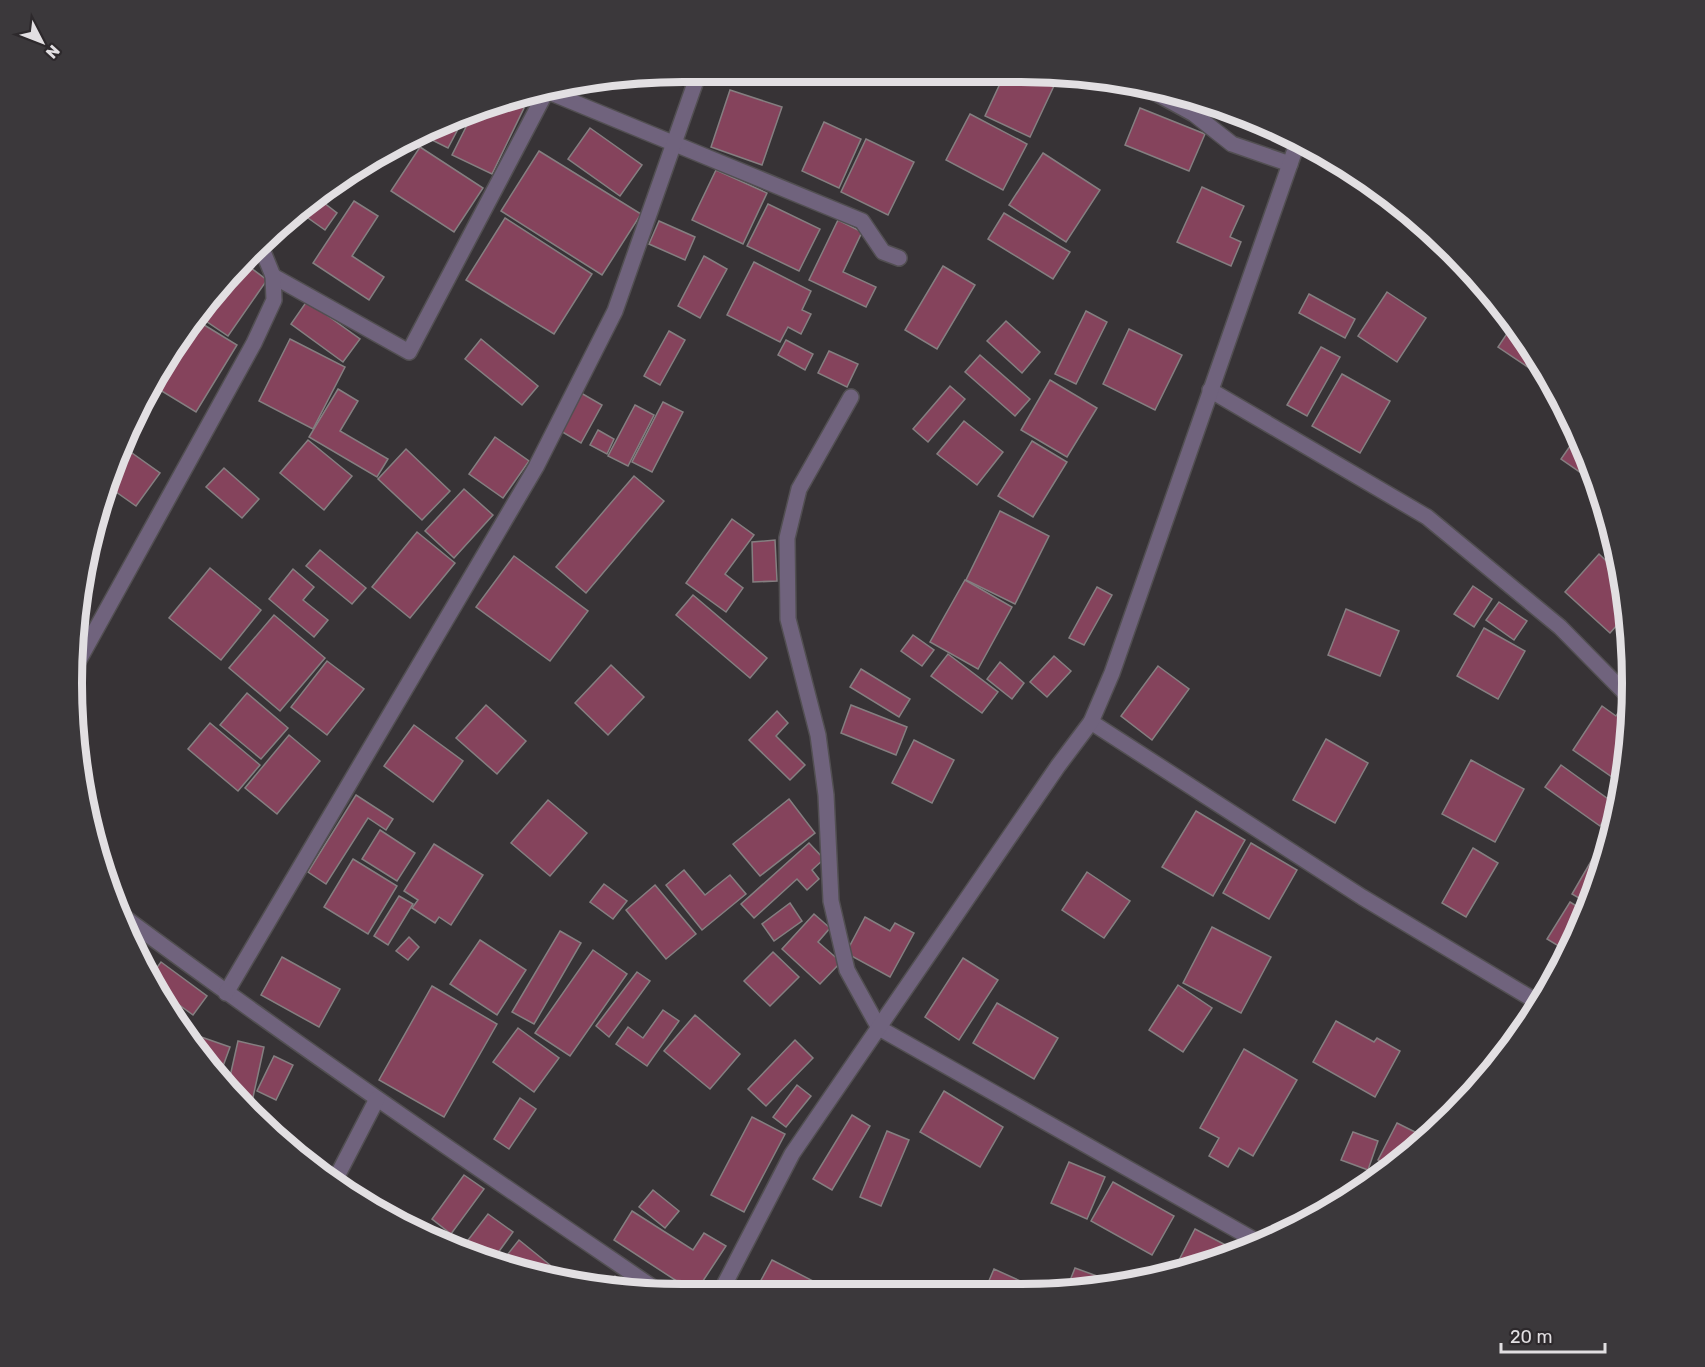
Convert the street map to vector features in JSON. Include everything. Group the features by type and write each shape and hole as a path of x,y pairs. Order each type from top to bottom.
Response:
{"street":[{"path":"226,993 536,466 615,311 695,82"},
{"path":"557,96 862,221 883,252 899,258"},
{"path":"273,276 409,352 540,100"},
{"path":"1172,102 1194,114 1232,144 1290,164"},
{"path":"725,1284 792,1155 1058,766 1091,722 1116,662 1295,149"},
{"path":"84,652 254,343 274,300 273,276 264,254"},
{"path":"1210,390 1427,517 1560,627 1622,690"},
{"path":"851,397 800,489 787,538 788,620 818,735 826,795 831,901 847,970 879,1028 1252,1239"},
{"path":"1091,722 1362,897 1532,999"},
{"path":"133,923 226,993 377,1099 646,1283"},
{"path":"338,1174 377,1099"}],"building":[{"path":"1001,82 1055,84 1030,137 985,116"},
{"path":"730,90 782,107 762,165 711,147"},
{"path":"519,106 524,108 492,174 452,155 468,122"},
{"path":"1140,108 1205,134 1189,171 1125,145"},
{"path":"970,114 1027,144 1003,190 946,160"},
{"path":"824,122 861,139 839,188 802,171"},
{"path":"455,127 458,129 448,148 430,139"},
{"path":"590,128 642,165 620,196 568,159"},
{"path":"866,139 914,162 888,215 841,192"},
{"path":"420,147 483,188 454,232 391,191"},
{"path":"539,151 641,214 602,275 501,211"},
{"path":"1043,153 1100,190 1066,242 1009,205"},
{"path":"716,170 767,193 743,244 692,220"},
{"path":"1202,187 1244,206 1230,237 1241,242 1231,266 1177,242"},
{"path":"354,201 378,216 352,256 384,277 369,300 313,263"},
{"path":"324,203 337,213 325,230 306,217"},
{"path":"768,204 820,229 799,271 747,246"},
{"path":"1004,213 1070,252 1053,279 988,239"},
{"path":"505,218 592,274 554,334 466,280"},
{"path":"838,220 862,232 843,272 876,287 866,307 809,280"},
{"path":"659,221 695,237 685,260 649,244"},
{"path":"704,256 727,269 700,318 678,306"},
{"path":"754,262 811,291 802,310 811,314 801,334 788,327 780,342 727,315"},
{"path":"943,266 975,285 937,349 905,330"},
{"path":"251,268 267,280 228,336 205,321"},
{"path":"1387,292 1426,318 1397,362 1358,336"},
{"path":"1309,294 1355,319 1345,338 1299,313"},
{"path":"307,301 360,339 343,362 291,324"},
{"path":"1086,311 1107,322 1076,384 1055,374"},
{"path":"1006,321 1040,352 1022,373 987,341"},
{"path":"203,324 237,345 196,412 160,390"},
{"path":"1129,329 1182,355 1155,410 1103,384"},
{"path":"669,331 685,340 660,385 644,376"},
{"path":"1508,332 1535,372 1498,347"},
{"path":"290,339 345,367 313,429 259,401"},
{"path":"481,339 538,386 522,405 465,359"},
{"path":"786,340 813,354 805,370 778,355"},
{"path":"1321,347 1340,357 1307,416 1287,405"},
{"path":"829,351 858,364 847,387 818,373"},
{"path":"980,355 1030,399 1015,416 965,372"},
{"path":"1342,374 1390,401 1360,453 1312,426"},
{"path":"1050,380 1097,408 1067,457 1021,430"},
{"path":"950,386 965,399 928,442 913,429"},
{"path":"338,389 358,401 340,431 388,459 377,477 309,437"},
{"path":"581,393 602,405 581,443 559,430"},
{"path":"663,402 683,412 652,472 632,462"},
{"path":"635,405 654,415 628,466 608,456"},
{"path":"964,421 1003,452 977,485 937,454"},
{"path":"598,430 614,439 607,454 590,445"},
{"path":"495,437 529,461 503,498 469,474"},
{"path":"308,440 352,476 324,510 280,473"},
{"path":"1032,441 1067,462 1033,517 998,496"},
{"path":"1572,443 1586,476 1561,459"},
{"path":"406,449 450,491 422,520 378,479"},
{"path":"129,451 160,473 136,506 114,490"},
{"path":"224,468 259,499 242,518 206,487"},
{"path":"634,476 664,501 586,593 556,567"},
{"path":"464,489 493,515 454,558 425,531"},
{"path":"1000,511 1049,536 1015,604 966,580"},
{"path":"732,519 754,535 725,574 743,588 726,612 686,583"},
{"path":"417,532 455,563 410,618 372,587"},
{"path":"775,540 777,581 753,582 752,542"},
{"path":"320,550 366,588 352,604 306,566"},
{"path":"1599,554 1611,565 1619,623 1610,633 1565,592"},
{"path":"514,556 588,611 550,661 476,607"},
{"path":"210,568 261,610 221,660 169,618"},
{"path":"293,569 314,587 303,600 328,620 314,637 269,599"},
{"path":"965,580 1012,607 978,669 930,642"},
{"path":"1473,586 1492,599 1474,627 1454,614"},
{"path":"1097,587 1112,595 1084,645 1069,638"},
{"path":"693,595 767,658 750,678 676,615"},
{"path":"1499,602 1527,621 1514,640 1486,620"},
{"path":"1346,609 1399,631 1380,676 1328,655"},
{"path":"274,615 325,658 280,711 229,668"},
{"path":"1484,628 1525,651 1498,699 1457,676"},
{"path":"913,635 934,650 922,666 901,651"},
{"path":"948,654 998,692 982,713 931,676"},
{"path":"1054,656 1071,671 1047,697 1030,682"},
{"path":"327,661 364,689 327,735 291,707"},
{"path":"1000,662 1024,683 1012,699 987,679"},
{"path":"611,665 644,697 608,735 575,703"},
{"path":"1158,666 1189,689 1152,740 1121,716"},
{"path":"861,669 910,699 899,717 850,687"},
{"path":"247,693 288,728 261,759 220,725"},
{"path":"486,705 526,741 497,774 456,738"},
{"path":"851,705 907,727 896,755 841,733"},
{"path":"1602,706 1616,716 1621,708 1614,779 1573,750"},
{"path":"777,711 788,723 776,736 805,765 790,780 749,740"},
{"path":"210,723 260,765 238,791 188,749"},
{"path":"414,725 463,761 433,802 384,766"},
{"path":"289,735 320,761 277,814 245,788"},
{"path":"1326,739 1368,763 1335,823 1293,800"},
{"path":"914,740 954,760 932,803 892,783"},
{"path":"1471,760 1524,789 1495,842 1442,814"},
{"path":"1561,765 1611,801 1608,815 1600,826 1545,787"},
{"path":"356,795 393,819 386,830 368,818 326,884 308,872"},
{"path":"789,799 815,833 760,876 733,844"},
{"path":"548,800 587,833 550,876 511,843"},
{"path":"1196,811 1245,840 1213,896 1162,867"},
{"path":"380,830 415,853 397,881 362,859"},
{"path":"809,843 824,859 812,870 819,879 807,890 797,879 754,918 741,904"},
{"path":"1251,843 1297,870 1269,919 1223,893"},
{"path":"434,844 483,875 451,925 439,917 435,923 412,908 418,900 404,891"},
{"path":"1600,846 1582,900 1572,894"},
{"path":"1473,848 1498,863 1466,917 1442,903"},
{"path":"353,859 397,886 368,934 324,907"},
{"path":"684,870 705,895 730,875 746,894 702,930 666,885"},
{"path":"1087,872 1130,901 1104,938 1062,910"},
{"path":"604,884 627,901 613,919 590,902"},
{"path":"655,885 696,934 666,959 626,910"},
{"path":"399,896 413,904 388,945 374,936"},
{"path":"1570,902 1579,908 1562,948 1547,939"},
{"path":"790,903 802,921 774,941 762,924"},
{"path":"814,914 830,928 818,942 841,962 820,984 782,949"},
{"path":"865,917 890,931 895,923 914,933 890,977 846,953"},
{"path":"1212,927 1271,957 1241,1013 1183,983"},
{"path":"560,931 581,943 534,1024 512,1012"},
{"path":"409,937 419,947 408,960 396,951"},
{"path":"480,940 526,970 497,1015 450,984"},
{"path":"593,950 627,974 570,1056 535,1033"},
{"path":"773,952 799,977 770,1006 744,981"},
{"path":"282,957 340,989 319,1027 261,995"},
{"path":"963,958 998,980 959,1040 925,1017"},
{"path":"161,962 207,996 193,1015 174,1001 155,970"},
{"path":"637,972 650,981 609,1037 596,1026"},
{"path":"1178,985 1212,1008 1183,1052 1149,1030"},
{"path":"432,986 497,1024 444,1117 379,1080"},
{"path":"997,1003 1058,1038 1034,1079 973,1043"},
{"path":"663,1010 679,1021 647,1066 616,1044 628,1027 643,1038"},
{"path":"695,1015 740,1054 710,1089 664,1051"},
{"path":"1336,1021 1374,1042 1377,1038 1400,1051 1375,1097 1313,1062"},
{"path":"518,1028 559,1058 534,1092 493,1062"},
{"path":"197,1036 230,1047 222,1068"},
{"path":"795,1040 813,1058 766,1106 748,1089"},
{"path":"238,1041 264,1047 252,1101 230,1077"},
{"path":"1244,1049 1297,1080 1253,1156 1239,1148 1228,1167 1209,1156 1219,1138 1200,1128"},
{"path":"274,1056 293,1065 276,1100 257,1091"},
{"path":"797,1085 811,1096 786,1127 773,1117"},
{"path":"944,1091 1003,1127 980,1167 920,1132"},
{"path":"520,1098 536,1109 509,1149 494,1139"},
{"path":"852,1115 870,1126 832,1190 813,1179"},
{"path":"752,1117 785,1134 744,1212 711,1195"},
{"path":"1397,1123 1419,1134 1383,1163 1378,1160"},
{"path":"887,1131 909,1140 881,1206 860,1197"},
{"path":"1353,1132 1378,1141 1368,1170 1341,1160"},
{"path":"1069,1162 1105,1177 1087,1219 1051,1203"},
{"path":"464,1175 484,1189 451,1234 432,1219"},
{"path":"1113,1182 1174,1216 1152,1255 1091,1221"},
{"path":"653,1190 679,1211 665,1228 639,1207"},
{"path":"632,1211 693,1250 704,1233 726,1246 701,1284 681,1284 614,1240"},
{"path":"488,1214 513,1232 496,1255 465,1243"},
{"path":"1195,1229 1230,1247 1215,1253 1177,1264"},
{"path":"519,1240 550,1265 547,1269 505,1257"},
{"path":"772,1260 817,1283 816,1284 759,1284"},
{"path":"1075,1268 1097,1276 1096,1279 1069,1282"},
{"path":"994,1269 1027,1284 1022,1284 988,1284"}]}
